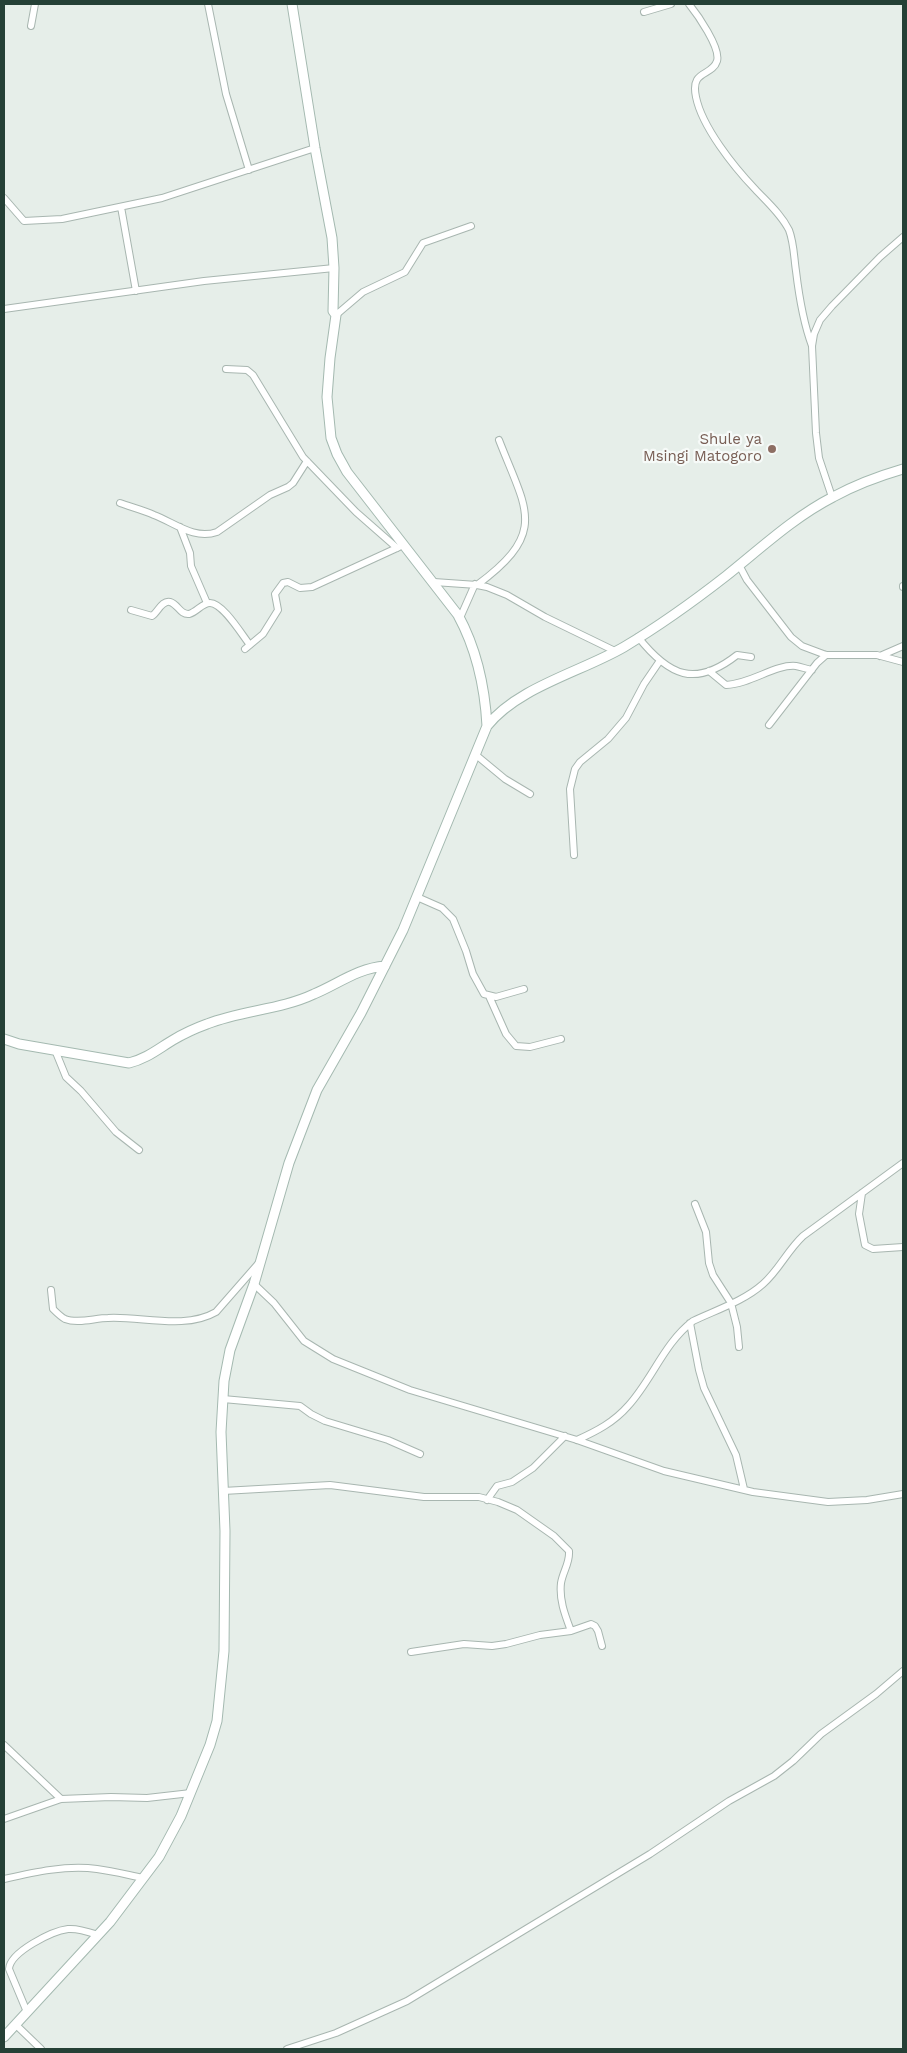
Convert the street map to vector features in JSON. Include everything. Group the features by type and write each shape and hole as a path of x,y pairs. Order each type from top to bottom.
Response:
{"street":[{"path":"31,26 35,4"},
{"path":"208,4 226,94 249,170"},
{"path":"292,4 315,148 332,238 334,268 333,311 336,315 327,397 331,438 347,472 400,547"},
{"path":"644,12 671,4"},
{"path":"688,4 705,29 716,53 716,61 712,67 698,77 694,85 696,99 713,137 753,188 780,216 789,231 806,330 812,346"},
{"path":"4,198 26,221 62,219 162,198 315,148"},
{"path":"121,207 136,291"},
{"path":"336,315 363,292 405,272 419,246 471,226"},
{"path":"832,497 819,458 815,424 812,346 814,334 820,320 832,306 880,257 903,237"},
{"path":"4,310 204,281 334,268"},
{"path":"226,369 247,370 253,375 307,461 356,512 400,547 434,582 460,618 467,633 486,702 487,726"},
{"path":"460,618 476,584 513,553 520,544 526,522 518,487 499,440"},
{"path":"120,503 153,514 196,534 207,535 217,532 270,496 288,487 293,483 307,461"},
{"path":"4,2037 110,1922 159,1857 191,1793 210,1745 217,1721 224,1651 225,1531 220,1432 222,1399 230,1350 254,1284 288,1163 317,1090 385,966 417,896 487,726 498,712 521,698 615,651 691,603 799,517 832,497 865,481 903,469"},
{"path":"180,528 190,553 191,566 207,603"},
{"path":"131,610 152,616 168,602 172,603 182,613 188,614 207,603 218,606 227,615 248,647 263,634 278,610 275,594 283,583 288,582 300,588 312,587 400,547"},
{"path":"739,566 791,637 802,646 826,655 880,656 903,662"},
{"path":"434,582 476,584 507,595 546,617 615,651"},
{"path":"638,637 659,662 682,672 694,674 709,672 716,670 737,655 751,657"},
{"path":"880,656 903,646"},
{"path":"770,725 817,663 826,655"},
{"path":"574,854 570,789 575,769 580,762 608,739 626,718 644,684 659,662"},
{"path":"709,672 726,685 749,682 788,667 796,666 812,670"},
{"path":"476,755 506,779 530,794"},
{"path":"417,896 442,908 453,920 464,943 473,974 484,994 489,996 508,995 524,989"},
{"path":"4,1039 129,1063 139,1060 174,1039 206,1024 314,994 339,980 362,971 385,966"},
{"path":"489,996 506,1034 516,1046 530,1047 561,1039"},
{"path":"55,1050 66,1077 82,1091 116,1132 139,1150"},
{"path":"577,1440 615,1419 630,1405 673,1340 690,1323 754,1292 771,1276 793,1245 903,1163"},
{"path":"862,1194 859,1214 865,1245 873,1249 903,1247"},
{"path":"695,1204 706,1232 709,1263 713,1275 731,1303 737,1327 739,1347"},
{"path":"50,1290 53,1309 66,1319 76,1321 110,1317 162,1322 188,1320 210,1316 216,1312 261,1261"},
{"path":"254,1284 274,1303 304,1341 333,1359 410,1390 565,1436 664,1470 744,1490 828,1502 866,1500 903,1494"},
{"path":"690,1323 698,1370 704,1388 736,1456 744,1490"},
{"path":"222,1399 300,1406 325,1421 388,1440 420,1454"},
{"path":"487,1500 497,1486 512,1482 533,1468 565,1436"},
{"path":"223,1491 330,1485 424,1497 479,1497 498,1502 516,1510 554,1536 569,1551 568,1564 561,1582 561,1594 562,1605 571,1631"},
{"path":"411,1652 464,1644 492,1646 506,1644 540,1635 571,1631 593,1624 598,1631 602,1646"},
{"path":"288,2049 336,2034 407,2001 636,1863 729,1801 774,1776 821,1734 876,1694 903,1671"},
{"path":"4,1745 61,1799"},
{"path":"4,1820 61,1799 147,1798 191,1793"},
{"path":"4,1879 39,1871 66,1869 97,1869 143,1878"},
{"path":"27,2012 9,1969 9,1964 15,1957 37,1940 68,1929 84,1930 98,1935"},
{"path":"15,2024 41,2049"}],"place":[{"name":"Shule ya Msingi Matogoro","path":"772,449"}]}
